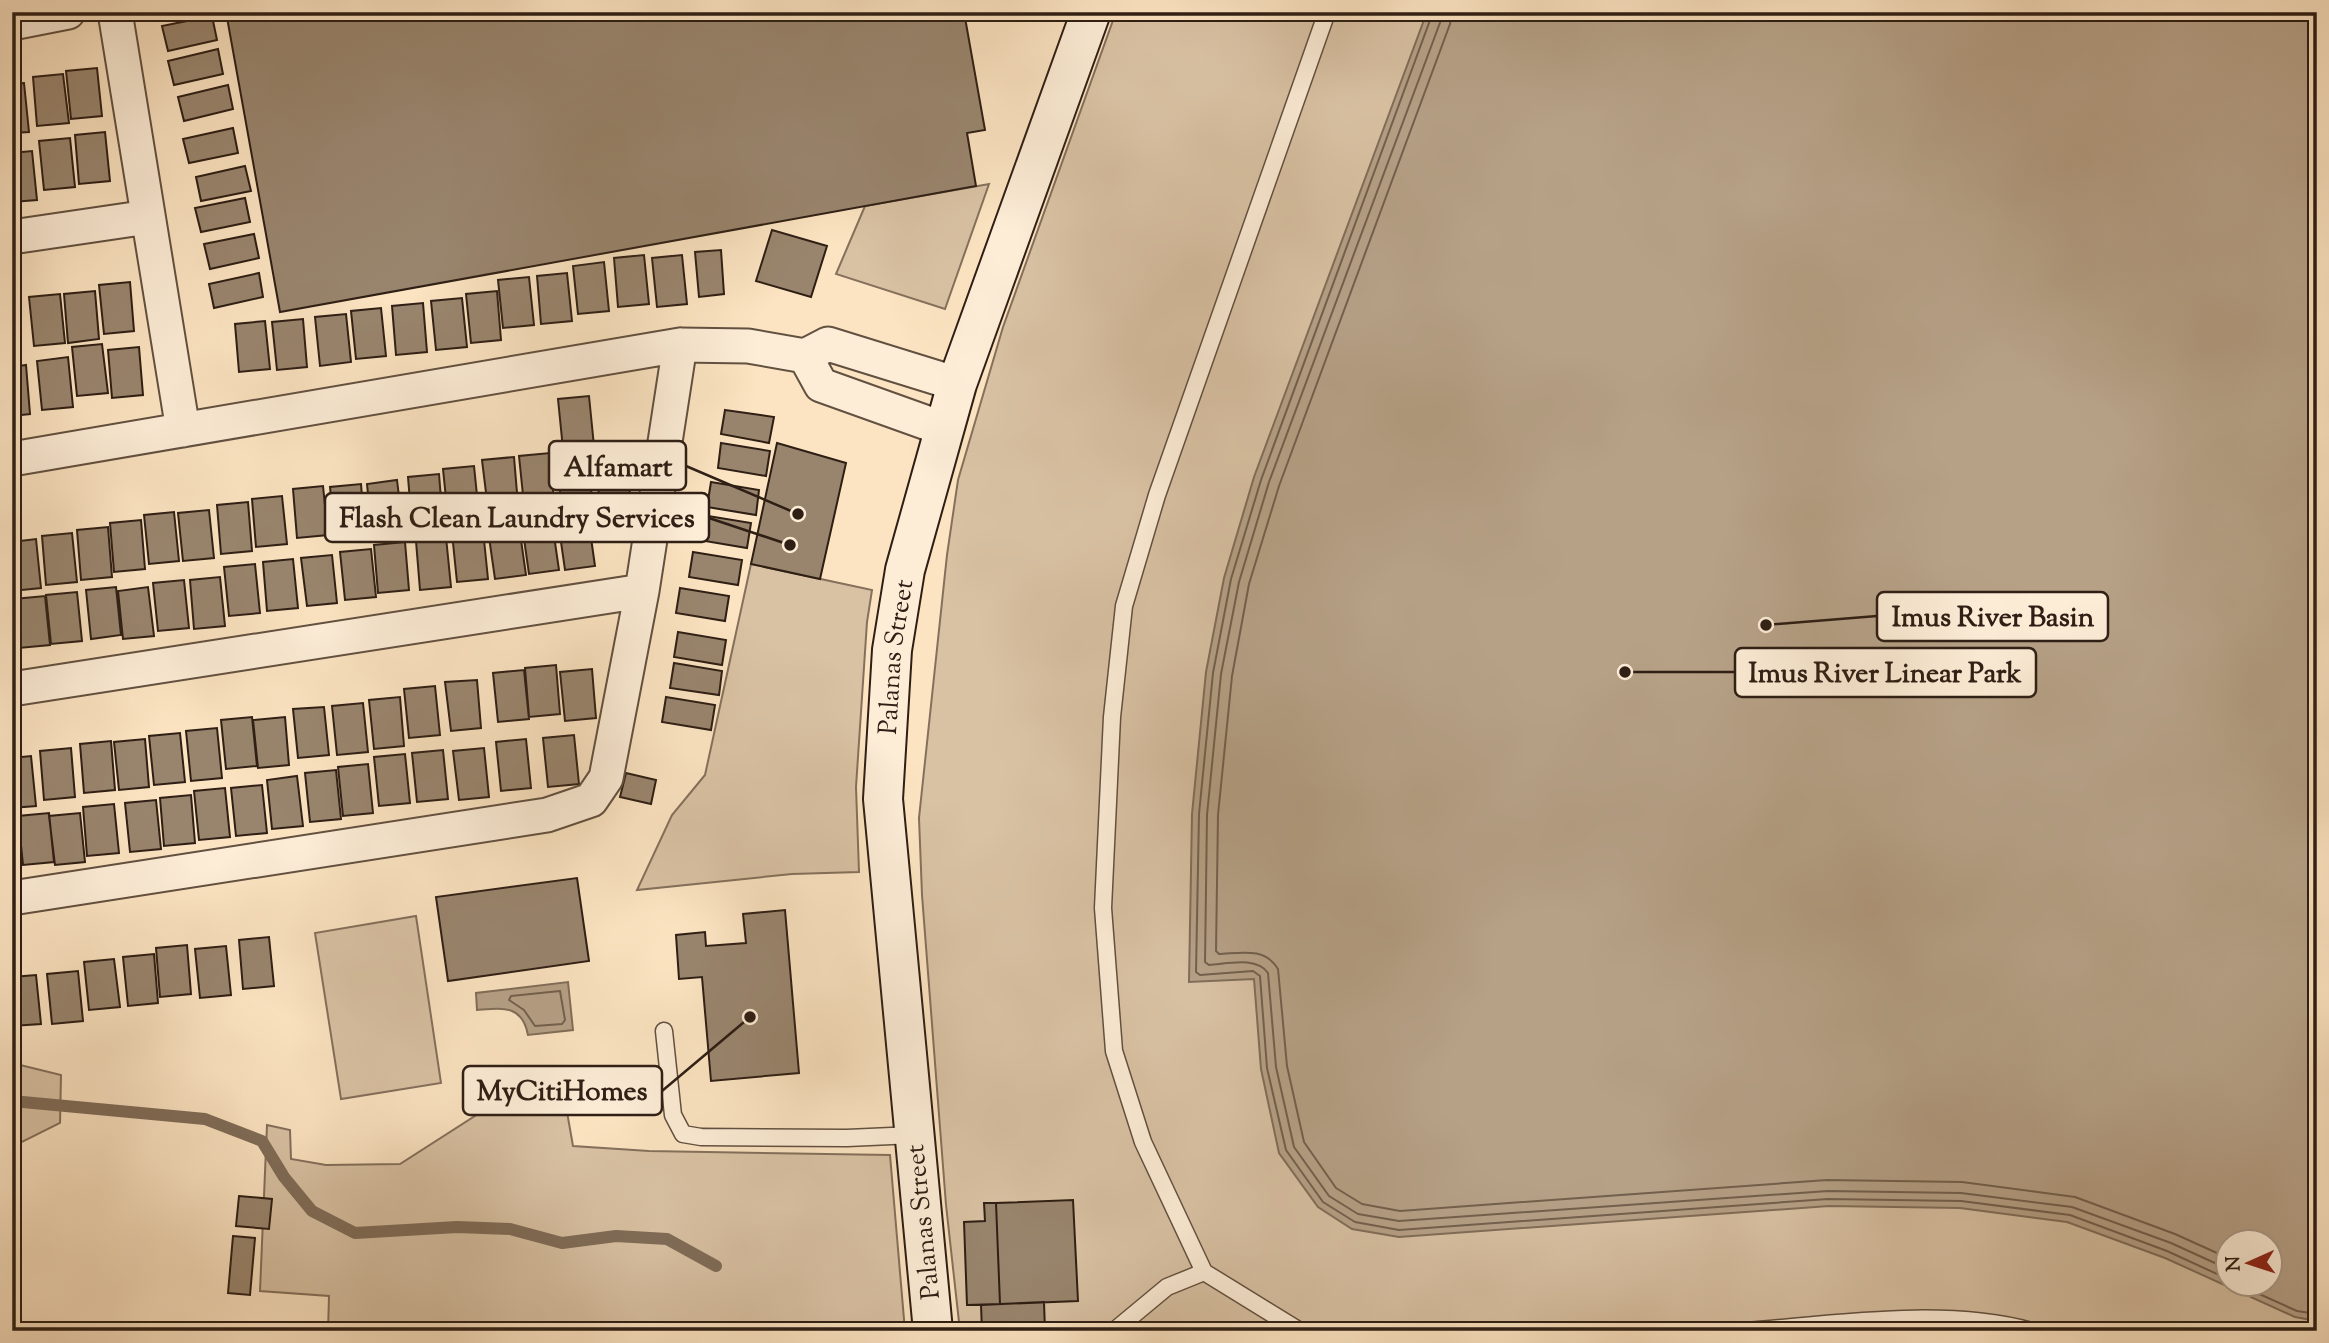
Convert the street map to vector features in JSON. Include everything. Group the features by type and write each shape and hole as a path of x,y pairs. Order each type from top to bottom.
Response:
{"main road":[{"name":"Palanas Street","path":"933,1331 883,799 892,650 905,570 957,384 1091,12"}],"street":[{"path":"12,23 68,12"},
{"path":"115,12 183,430"},
{"path":"12,237 148,217"},
{"path":"12,459 680,345 748,346 804,356 828,344 957,384"},
{"path":"12,898 547,816 591,800 606,778 642,591 680,345"},
{"path":"804,356 821,385 944,429"},
{"path":"12,690 642,591"}],"lane":[{"path":"1300,1331 1204,1272 1143,1142 1114,1051 1102,908 1112,717 1124,606 1157,495 1327,12"},
{"path":"664,1031 673,1115 683,1134 701,1137 847,1138 914,1135"},
{"path":"1114,1331 1167,1287 1204,1272"},
{"path":"1746,1331 1956,1318 2012,1325 2031,1331"}],"shaded area":[{"path":"1116,12 2317,12 2317,1331 960,1331 946,1205 922,895 919,818 947,555 958,480 1003,327"},
{"path":"989,184 945,309 836,274 865,206"},
{"path":"751,564 872,590 867,622 856,787 859,872 792,874 637,890 672,815 705,775"},
{"path":"416,916 441,1083 341,1099 315,933"},
{"path":"12,1063 61,1075 60,1123 12,1147"},
{"path":"564,1095 573,1146 649,1151 890,1155 905,1331 328,1331 329,1296 260,1291 267,1125 290,1130 291,1159 326,1165 400,1164 489,1107"}],"water":[{"path":"1427,12 2317,12 2317,1321 2295,1317 2253,1298 2284,1298 2284,1228 2214,1228 2214,1280 2165,1258 2067,1222 1960,1208 1829,1206 1399,1237 1352,1229 1318,1207 1279,1153 1261,1069 1254,979 1189,982 1192,814 1206,672 1224,578 1254,477"},
{"path":"568,982 573,1030 528,1035 521,1018 510,1010 477,1010 476,993"}],"building":[{"path":"226,12 964,12 985,130 967,133 976,186 280,312"},
{"path":"212,16 217,40 168,51 162,26"},
{"path":"218,49 223,74 174,85 168,61"},
{"path":"97,68 102,116 71,119 66,71"},
{"path":"63,74 69,123 37,126 33,77"},
{"path":"24,83 29,132 12,133 12,84"},
{"path":"228,85 233,109 184,121 178,97"},
{"path":"233,128 238,153 189,163 183,139"},
{"path":"105,132 110,181 79,184 75,135"},
{"path":"70,138 75,187 44,190 39,141"},
{"path":"32,151 37,200 12,202 12,153"},
{"path":"245,166 251,191 201,201 196,177"},
{"path":"245,198 250,222 201,232 195,208"},
{"path":"772,230 827,246 811,297 756,281"},
{"path":"254,234 259,258 210,269 204,244"},
{"path":"721,250 724,294 699,297 695,252"},
{"path":"644,255 649,304 618,307 614,258"},
{"path":"682,255 687,304 657,307 652,258"},
{"path":"604,262 609,311 578,314 573,266"},
{"path":"259,273 263,297 214,308 209,284"},
{"path":"567,273 572,321 541,324 537,276"},
{"path":"529,277 534,325 503,328 498,280"},
{"path":"130,282 134,331 104,334 99,285"},
{"path":"95,291 99,339 68,343 64,294"},
{"path":"497,291 501,340 471,343 466,294"},
{"path":"60,294 65,343 34,346 29,297"},
{"path":"462,298 467,347 436,350 431,301"},
{"path":"423,303 427,352 396,355 392,306"},
{"path":"381,308 386,356 356,359 351,311"},
{"path":"346,314 351,362 320,366 315,317"},
{"path":"303,319 307,367 277,370 272,322"},
{"path":"265,321 270,369 239,372 235,324"},
{"path":"102,344 108,393 77,396 72,347"},
{"path":"139,347 143,395 112,398 108,350"},
{"path":"68,357 73,407 42,410 37,361"},
{"path":"26,365 30,414 12,416 12,367"},
{"path":"589,396 594,446 563,449 558,399"},
{"path":"725,410 774,417 769,443 721,434"},
{"path":"721,443 770,451 766,476 718,468"},
{"path":"777,443 846,463 820,579 751,564"},
{"path":"626,445 630,494 599,497 595,448"},
{"path":"588,451 592,500 561,503 557,454"},
{"path":"550,453 554,502 524,505 519,456"},
{"path":"514,457 518,505 488,509 482,460"},
{"path":"474,466 479,515 448,518 443,469"},
{"path":"439,474 443,523 412,526 408,477"},
{"path":"397,480 403,530 372,533 367,484"},
{"path":"711,482 759,490 756,515 707,507"},
{"path":"361,484 365,533 335,536 330,487"},
{"path":"323,486 328,535 297,538 293,489"},
{"path":"282,496 287,544 256,547 252,499"},
{"path":"248,502 252,551 221,554 217,505"},
{"path":"209,510 214,558 183,561 178,513"},
{"path":"174,512 179,561 149,564 144,515"},
{"path":"702,515 751,523 747,548 699,540"},
{"path":"588,517 595,566 565,570 558,521"},
{"path":"141,520 145,569 114,572 110,523"},
{"path":"552,522 559,570 529,574 522,525"},
{"path":"519,526 526,575 495,579 488,530"},
{"path":"108,527 112,577 81,580 77,530"},
{"path":"483,530 488,579 457,582 452,533"},
{"path":"72,533 77,582 46,585 42,536"},
{"path":"446,537 451,587 420,590 416,541"},
{"path":"36,539 41,588 12,591 12,542"},
{"path":"405,542 409,590 378,593 374,545"},
{"path":"371,549 376,597 345,600 340,552"},
{"path":"693,552 742,560 738,585 689,577"},
{"path":"332,555 337,603 307,606 301,558"},
{"path":"293,559 298,608 267,611 263,562"},
{"path":"255,564 260,613 229,616 224,567"},
{"path":"220,577 225,626 194,629 190,580"},
{"path":"184,580 189,628 158,631 153,583"},
{"path":"116,587 121,635 91,639 86,590"},
{"path":"148,587 154,636 123,639 118,591"},
{"path":"680,588 729,596 725,621 676,613"},
{"path":"77,592 82,641 51,644 46,595"},
{"path":"45,596 50,645 19,648 14,599"},
{"path":"678,632 726,640 722,665 674,657"},
{"path":"674,663 722,671 719,695 670,688"},
{"path":"556,665 560,714 529,717 525,668"},
{"path":"592,669 596,718 565,721 560,672"},
{"path":"524,670 529,719 498,722 493,673"},
{"path":"477,680 481,728 451,731 445,682"},
{"path":"435,686 440,735 409,738 404,689"},
{"path":"400,697 404,746 374,749 369,700"},
{"path":"666,697 715,705 711,730 662,722"},
{"path":"363,703 368,752 337,755 332,706"},
{"path":"324,707 329,755 298,758 293,709"},
{"path":"252,717 257,766 226,769 221,720"},
{"path":"285,717 289,765 258,768 253,720"},
{"path":"217,728 222,778 191,781 186,731"},
{"path":"180,733 185,782 154,785 149,736"},
{"path":"574,735 579,784 548,787 543,738"},
{"path":"145,739 149,787 119,790 114,742"},
{"path":"526,739 531,788 501,791 496,742"},
{"path":"111,741 115,790 84,793 80,744"},
{"path":"71,748 75,797 44,800 40,751"},
{"path":"484,748 489,797 459,800 453,751"},
{"path":"443,750 448,799 417,802 412,753"},
{"path":"405,754 410,803 379,806 374,757"},
{"path":"31,756 36,806 12,808 12,758"},
{"path":"368,764 373,813 343,816 338,767"},
{"path":"336,770 341,819 310,822 305,773"},
{"path":"626,773 656,780 651,804 620,797"},
{"path":"297,776 303,826 272,829 267,780"},
{"path":"262,785 267,833 236,836 231,788"},
{"path":"225,788 230,837 199,840 194,791"},
{"path":"191,795 195,843 164,846 160,798"},
{"path":"156,800 161,849 130,852 125,803"},
{"path":"114,804 119,853 87,856 83,807"},
{"path":"49,813 54,862 23,865 18,816"},
{"path":"80,813 85,862 55,865 49,816"},
{"path":"577,878 589,961 448,981 436,897"},
{"path":"785,910 799,1073 711,1081 702,977 679,979 676,935 705,932 706,946 746,943 743,914"},
{"path":"269,937 274,986 243,989 239,940"},
{"path":"187,945 191,994 160,997 156,948"},
{"path":"226,946 231,995 200,998 195,949"},
{"path":"154,954 158,1003 128,1006 123,957"},
{"path":"114,959 120,1007 89,1010 84,962"},
{"path":"78,971 83,1021 52,1024 47,974"},
{"path":"36,975 41,1024 12,1026 12,977"},
{"path":"239,1196 272,1199 269,1229 236,1226"},
{"path":"1073,1200 1078,1301 1000,1304 996,1203"},
{"path":"984,1203 996,1203 1000,1304 967,1305 964,1222 985,1221"},
{"path":"233,1236 255,1238 250,1295 228,1293"},
{"path":"1044,1302 1045,1331 982,1331 981,1305"}],"waterway":[{"path":"12,1101 205,1119 262,1141 284,1177 312,1211 355,1233 457,1227 510,1229 562,1243 616,1236 667,1239 716,1266"}],"place":[{"name":"Alfamart","path":"798,514"},
{"name":"Flash Clean Laundry Services","path":"790,545"},
{"name":"Imus River Basin","path":"1766,625"},
{"name":"Imus River Linear Park","path":"1625,672"},
{"name":"MyCitiHomes","path":"750,1017"}]}
